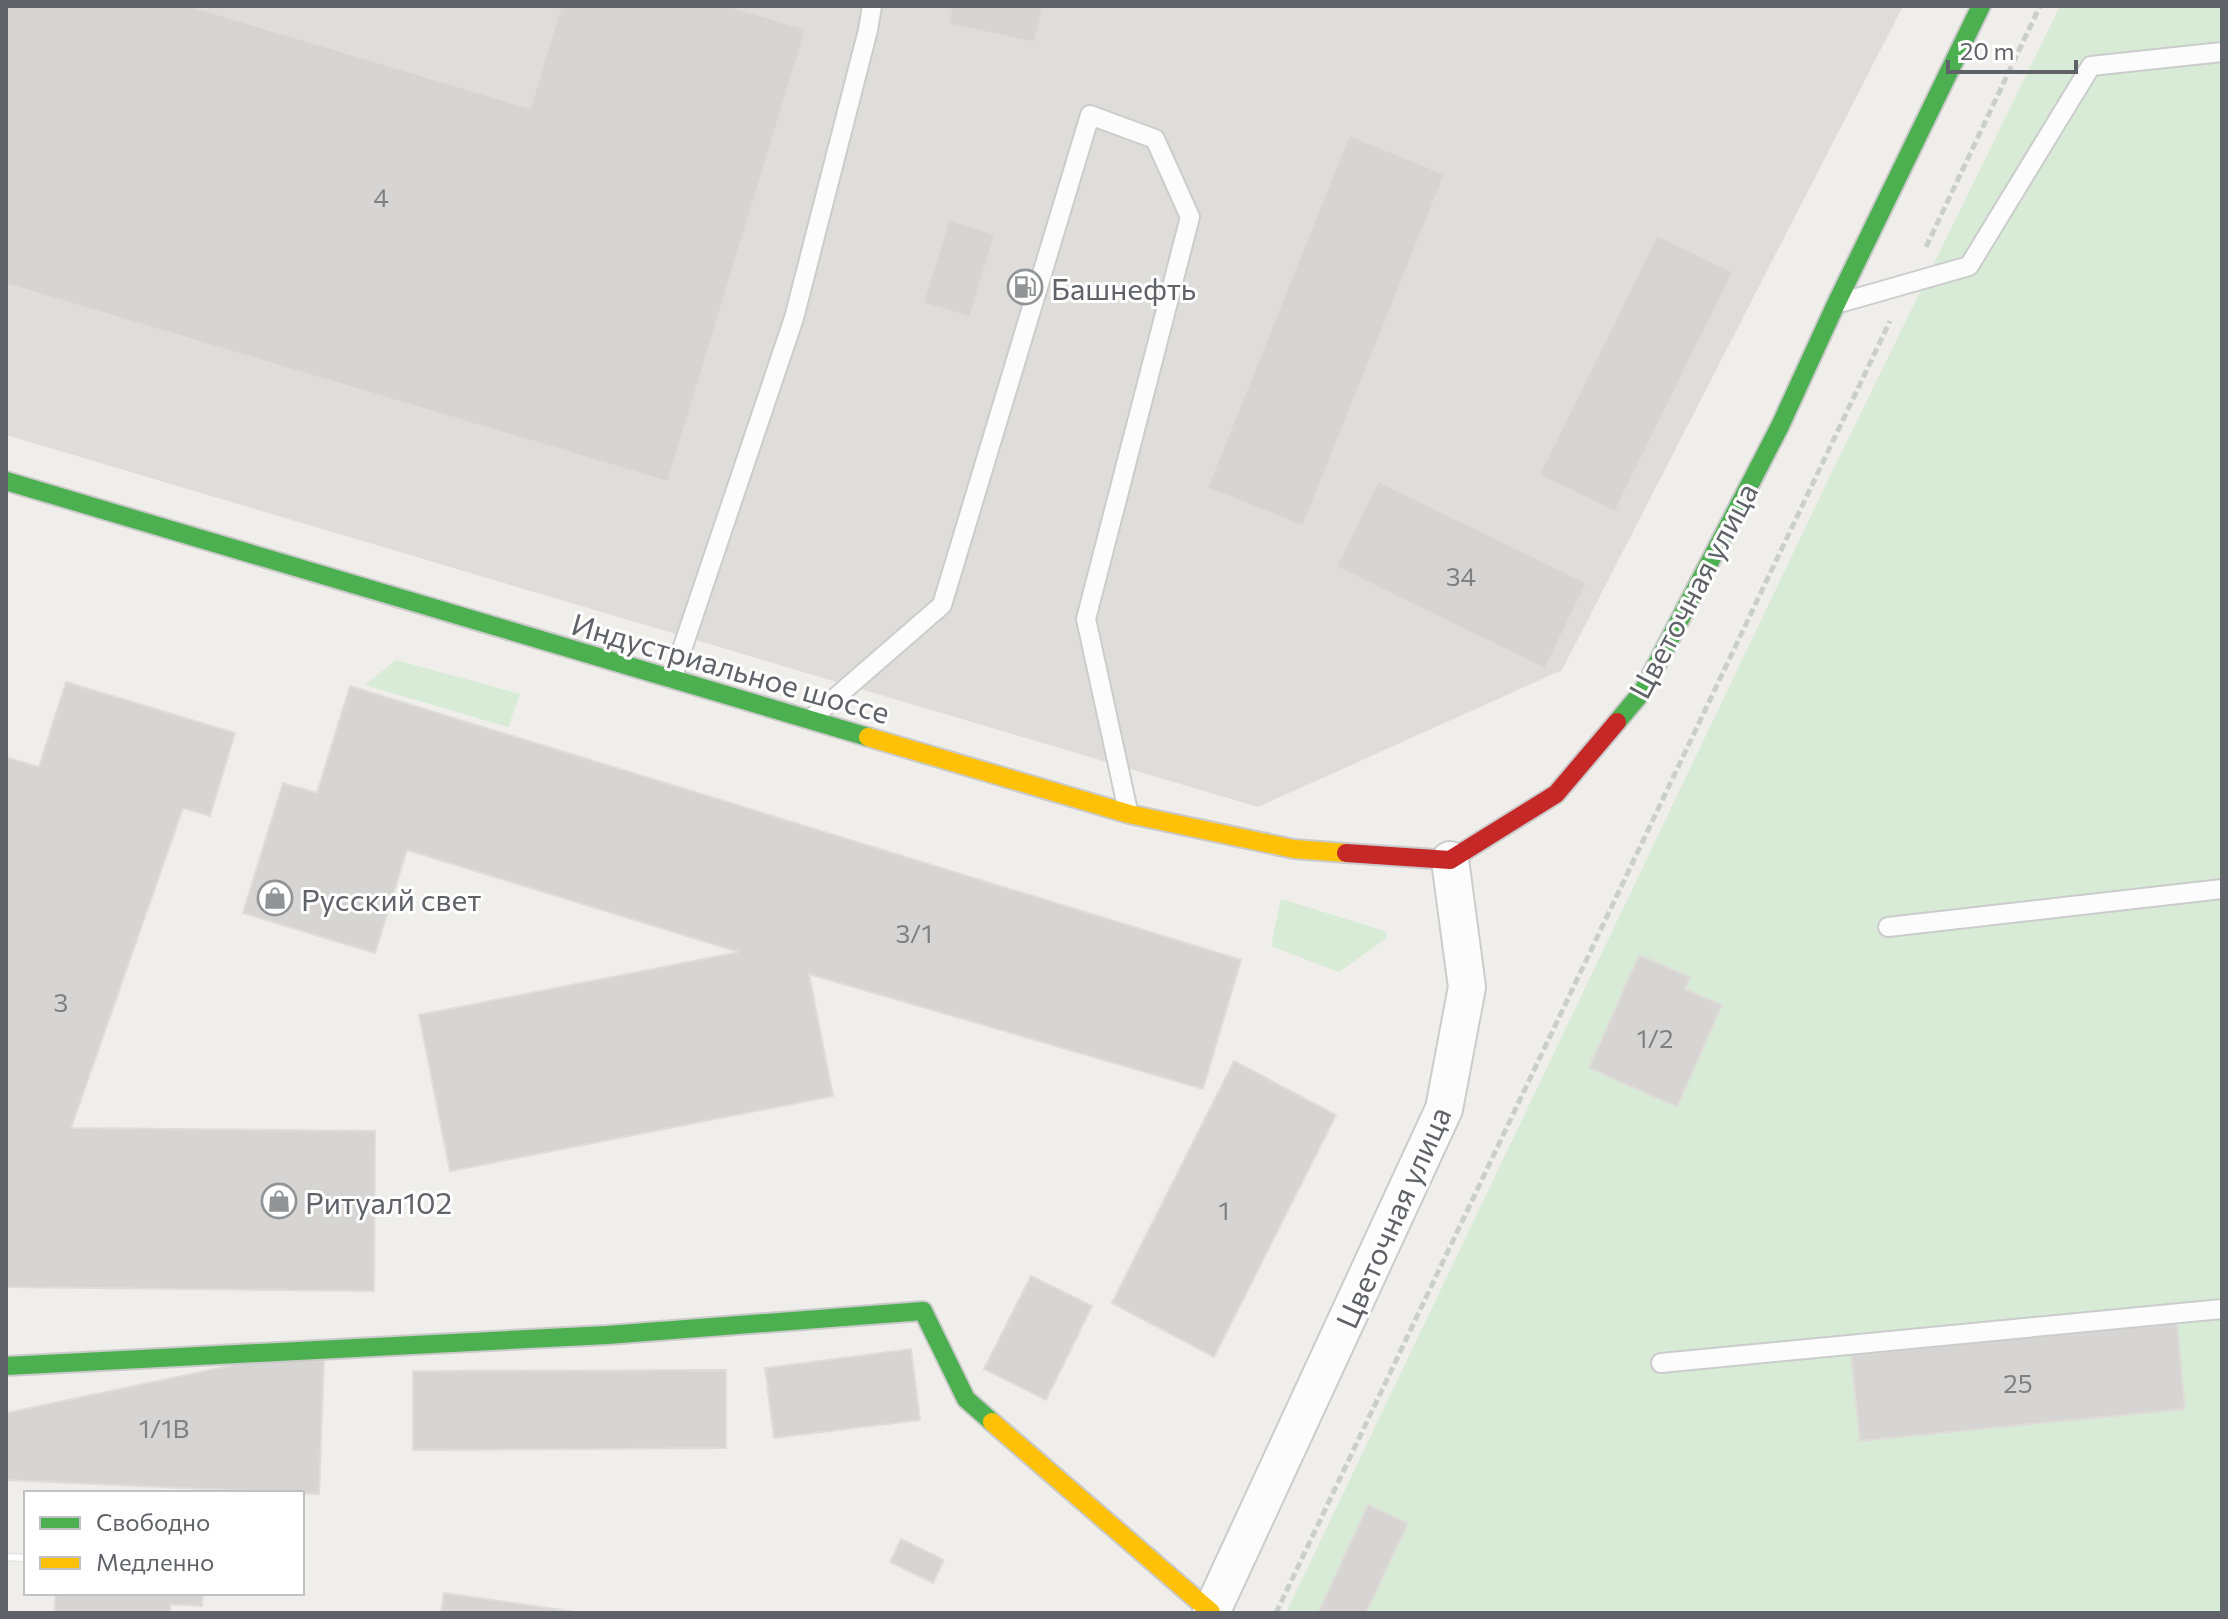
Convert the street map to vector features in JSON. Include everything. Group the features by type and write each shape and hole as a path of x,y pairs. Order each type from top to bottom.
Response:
{"street":[{"name":"Цветочная улица","path":"1211,1613 1444,1109 1467,987 1450,860 1556,794 1643,691 1780,426 1981,6"},
{"name":"Индустриальное шоссе","path":"6,481 1129,814 1294,849 1450,860"},
{"path":"6,1366 607,1335 923,1311 966,1399 1211,1613"}],"lane":[{"path":"672,679 794,318 872,6"},
{"path":"1836,304 1969,266 2091,66 2222,52"},
{"path":"810,719 942,605 1090,115 1155,139 1190,217 1086,619 1129,814"},
{"path":"1888,927 2222,889"},
{"path":"1661,1363 2222,1309"}],"path":[{"path":"1276,1613 2040,6"}],"shaded area":[{"path":"6,6 1903,6 1562,670 1258,807 6,435"}],"green space":[{"path":"2060,6 2222,6 2222,1613 1286,1613 1830,476"},
{"path":"396,660 520,694 508,727 365,685"},
{"path":"1281,899 1385,931 1387,938 1339,972 1271,946"}],"building":[{"path":"6,6 190,6 530,108 561,6 728,6 806,29 668,482 6,284"},
{"path":"952,6 1043,6 1035,43 948,24"},
{"path":"1349,135 1445,174 1303,526 1207,488"},
{"path":"949,219 995,234 970,317 923,303"},
{"path":"1657,235 1733,272 1615,512 1539,475"},
{"path":"1378,481 1587,583 1545,669 1336,567"},
{"path":"66,682 235,733 210,816 183,808 71,1128 375,1131 374,1291 6,1287 6,757 39,767"},
{"path":"350,686 1241,960 1203,1089 809,974 833,1096 450,1171 419,1015 739,952 407,850 375,953 243,913 283,783 317,793"},
{"path":"1639,955 1690,977 1685,989 1722,1005 1677,1107 1589,1068"},
{"path":"1234,1061 1336,1115 1214,1357 1112,1303"},
{"path":"1031,1276 1092,1306 1046,1400 984,1369"},
{"path":"2177,1323 2185,1409 1860,1441 1851,1355"},
{"path":"911,1349 920,1420 774,1438 765,1368"},
{"path":"324,1360 319,1494 6,1480 6,1413 243,1363"},
{"path":"726,1370 726,1448 413,1450 413,1371"},
{"path":"1368,1505 1408,1523 1366,1613 1318,1613"},
{"path":"901,1539 944,1560 933,1583 890,1562"},
{"path":"444,1593 582,1613 441,1613"},
{"path":"56,1595 203,1595 202,1606 170,1604 170,1613 54,1613"}],"railway":[{"path":"6,1557 24,1558"}],"traffic: fast":[{"path":"1617,722 1643,691 1780,426 1981,6"},
{"path":"6,481 868,737"},
{"path":"6,1366 607,1335 923,1311 966,1399 992,1422"}],"traffic: slow":[{"path":"868,737 1129,814 1294,849 1346,853"},
{"path":"992,1422 1211,1612"}],"traffic: jam":[{"path":"1346,853 1450,860 1556,794 1617,722"}],"place":[{"name":"Башнефть","path":"1025,287"},
{"name":"Русский свет","path":"275,898"},
{"name":"Ритуал102","path":"279,1201"}]}
